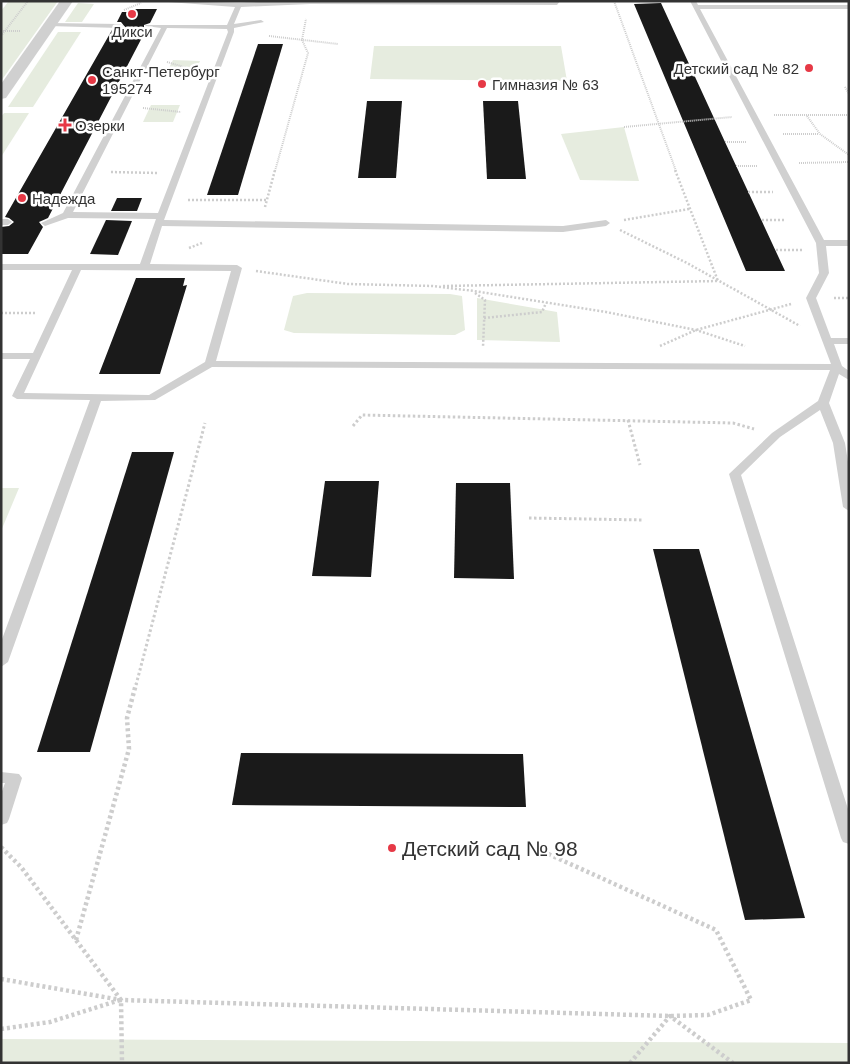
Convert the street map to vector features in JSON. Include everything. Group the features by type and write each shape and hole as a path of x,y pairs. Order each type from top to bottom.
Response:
{"street":[{"path":"1,95 67,1"}],"lane":[{"path":"158,1 207,1 239,4 310,1 557,3 557,1"},
{"path":"144,267 160,220 218,72 239,4"},
{"path":"849,7 695,4 821,243 824,274 811,298 838,367 849,377"},
{"path":"148,26 231,30 261,22"},
{"path":"50,25 120,26"},
{"path":"67,215 165,26"},
{"path":"45,223 67,215 262,224 563,229 606,223"},
{"path":"821,243 849,243"},
{"path":"1,267 237,268 210,364"},
{"path":"78,267 17,396 151,398 210,364 838,367"},
{"path":"828,342 849,341"},
{"path":"1,356 36,356"},
{"path":"838,367 823,403 776,435 735,474 849,838"},
{"path":"1,662 96,398"},
{"path":"823,403 839,443 849,506"},
{"path":"1,777 14,778 1,819"}],"path":[{"path":"1,36 28,1"},
{"path":"614,1 689,209 718,281"},
{"path":"1,30 26,31"},
{"path":"231,30 338,44"},
{"path":"262,224 266,200 308,53 302,40"},
{"path":"172,62 196,71 218,72"},
{"path":"845,87 849,94"},
{"path":"121,108 202,113"},
{"path":"807,115 820,134 849,156"},
{"path":"762,134 820,134"},
{"path":"778,163 849,162"},
{"path":"89,172 178,173"},
{"path":"168,200 266,200"},
{"path":"606,223 689,209"},
{"path":"606,223 718,281 828,342"},
{"path":"202,240 206,242"},
{"path":"264,272 242,259 237,268 264,272 348,284 433,286 718,281"},
{"path":"433,286 546,303 696,330 751,349"},
{"path":"474,292 484,300 483,365"},
{"path":"651,350 696,330 811,298"},
{"path":"484,318 542,312 546,303"},
{"path":"1,313 56,313"},
{"path":"353,426 362,415 628,420 733,423 776,435"},
{"path":"628,420 640,465"},
{"path":"76,940 129,749 127,718 204,423"},
{"path":"529,518 644,520"},
{"path":"1,847 21,867 121,1000 122,1063"},
{"path":"1,980 121,1000 670,1016 708,1015 752,1000 716,930 546,853"},
{"path":"1,1029 50,1022 121,1000"},
{"path":"630,1063 670,1016"},
{"path":"670,1016 734,1063"}],"shaded area":[{"path":"1,1 58,1 1,81 1,11 8,2"},
{"path":"78,3 94,4 82,22 65,22"},
{"path":"58,32 81,32 33,107 8,107"},
{"path":"374,46 561,46 567,81 370,79"},
{"path":"173,60 200,61 194,74 166,74"},
{"path":"151,105 180,105 173,122 143,122"},
{"path":"4,113 29,113 1,157 1,117"},
{"path":"624,127 639,181 580,180 561,134"},
{"path":"307,293 450,294 462,296 465,330 455,335 294,333 284,330 293,296"},
{"path":"477,298 557,312 560,342 477,340"},
{"path":"1,488 19,488 1,531"},
{"path":"1,1039 849,1043 849,1063 1,1063"}],"building":[{"path":"661,3 785,271 746,271 634,4"},
{"path":"129,9 157,9 150,23 144,25 147,28 48,218 39,222 43,227 28,254 1,254 1,227 9,226 14,222 5,217 112,30 120,30 125,27 121,22 117,22 122,12 128,12"},
{"path":"258,44 283,44 238,195 207,195"},
{"path":"367,101 402,101 396,178 358,178"},
{"path":"483,101 518,101 526,179 487,179"},
{"path":"117,198 142,198 137,211 111,211"},
{"path":"106,220 132,221 118,255 90,254"},
{"path":"136,278 185,278 183,286 187,285 160,374 99,374"},
{"path":"132,452 174,452 90,752 37,752"},
{"path":"325,481 379,481 371,577 312,576"},
{"path":"456,483 510,483 514,579 454,578"},
{"path":"653,549 699,549 805,918 745,920"},
{"path":"241,753 523,754 526,807 232,805"}],"place":[{"name":"Дикси","path":"132,14"},
{"name":"Детский сад № 82","path":"809,68"},
{"name":"Санкт-Петербург 195274","path":"92,80"},
{"name":"Гимназия № 63","path":"482,84"},
{"name":"Озерки","path":"65,125"},
{"name":"Надежда","path":"22,198"},
{"name":"Детский сад № 98","path":"392,848"}]}
